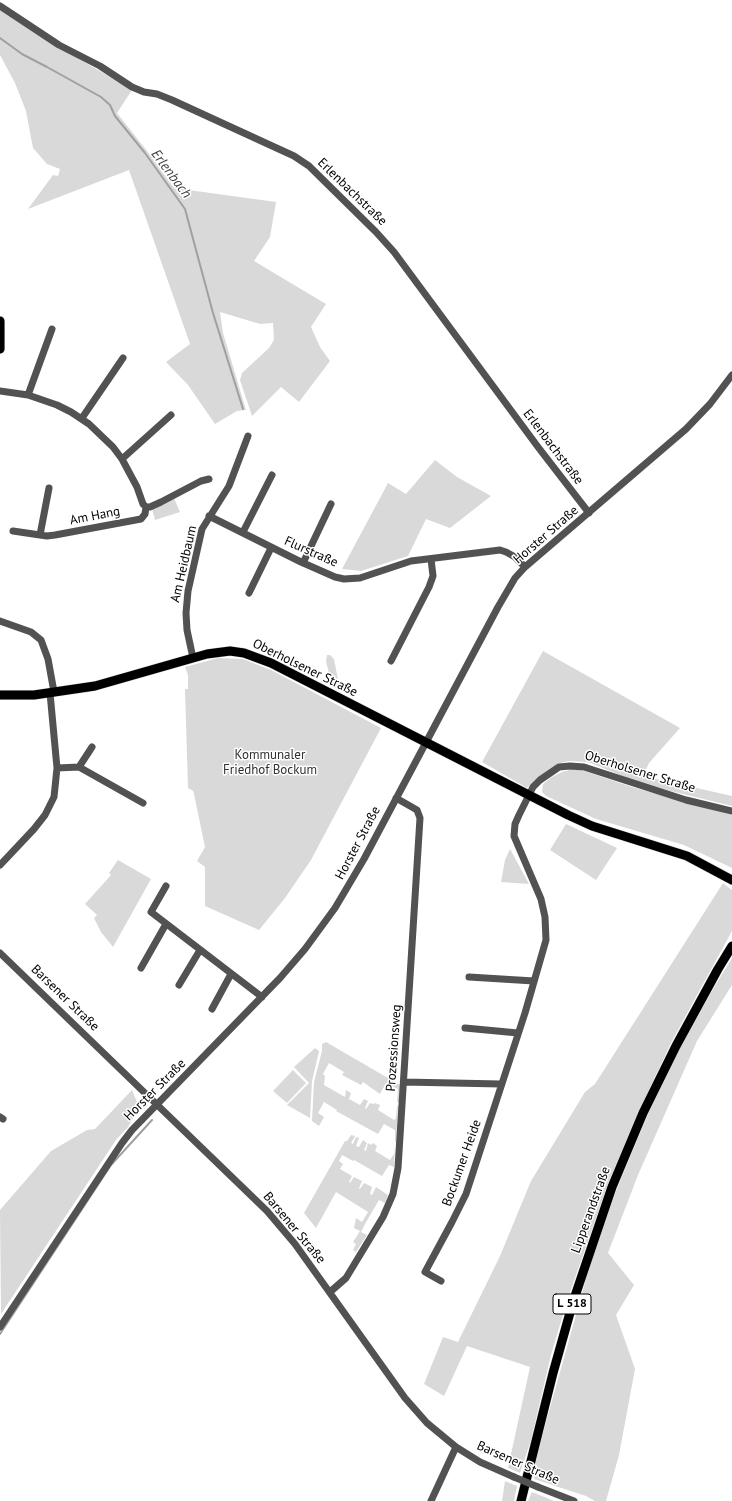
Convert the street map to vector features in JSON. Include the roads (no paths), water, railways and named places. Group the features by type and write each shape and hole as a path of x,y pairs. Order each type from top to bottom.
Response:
{"main road":[{"path":"0,321 0,349"},
{"name":"Oberholsener Straße","path":"0,695 20,696 52,693 95,686 193,658 222,652 239,652 249,654 284,670 529,796 592,826 687,856 732,880"},
{"name":"Lipperandstraße","path":"521,1501 528,1469 573,1302 612,1187 643,1113 676,1046 732,946"}],"street":[{"name":"Erlenbachstraße","path":"0,6 60,45 100,66 132,86 144,92 157,94 172,100 294,156 308,166 390,247 538,447 589,513"},
{"path":"28,396 52,329"},
{"path":"82,418 123,358"},
{"name":"Horster Straße","path":"0,1327 122,1143 306,949 335,908 354,876 507,591 525,567 686,429 710,404 732,376"},
{"path":"0,391 28,396 57,405 82,418 102,435 122,459 137,487 143,504 146,507 150,507 161,502 201,481 209,480"},
{"path":"122,459 171,415"},
{"name":"Am Heidbaum","path":"193,658 187,630 186,613 188,591 202,529 229,486 248,436"},
{"path":"243,532 272,475"},
{"path":"40,535 48,488"},
{"path":"303,563 332,504"},
{"name":"Am Hang","path":"13,530 55,536 141,520 145,514 146,507"},
{"name":"Flurstraße","path":"209,516 303,563 335,577 344,579 360,578 411,561 500,550 515,557 525,567"},
{"path":"249,593 271,548"},
{"path":"391,662 429,587 433,576 431,558"},
{"path":"0,621 31,632 41,640 48,659 57,768 56,789 51,804 34,829 0,865"},
{"path":"79,767 92,747"},
{"path":"57,768 79,767 143,803"},
{"name":"Oberholsener Straße","path":"529,796 533,787 540,780 559,767 584,767 686,800 732,811"},
{"name":"Bockumer Heide","path":"441,1281 425,1272 466,1194 518,1033 546,940 545,917 537,886 515,840 514,831 519,815 529,796"},
{"name":"Prozessionsweg","path":"330,1292 342,1282 349,1273 383,1217 393,1194 398,1168 420,818 419,814 414,808 396,798"},
{"path":"166,886 151,912 262,997"},
{"path":"141,968 166,924"},
{"path":"179,986 200,950"},
{"name":"Barsener Straße","path":"0,953 267,1211 330,1292 409,1402 427,1423 456,1447 480,1462 574,1501"},
{"path":"212,1009 231,974"},
{"path":"469,978 534,981"},
{"path":"465,1028 518,1033"},
{"path":"404,1082 501,1084"},
{"path":"431,1501 456,1447"}],"waterway":[{"name":"Erlenbach","path":"0,38 22,54 101,97 110,105 115,116 145,153 185,209 213,313 243,409"},
{"path":"0,1334 111,1165 152,1120"}],"park label":[{"name":"Kommunaler Friedhof Bockum","path":"270,762"}]}
